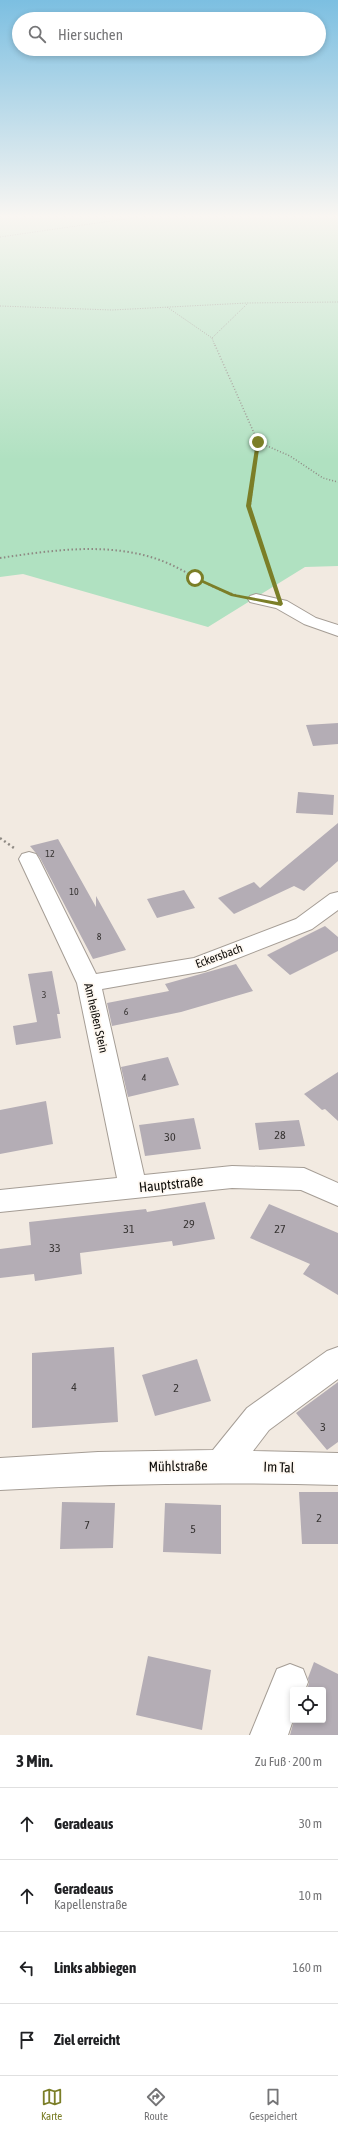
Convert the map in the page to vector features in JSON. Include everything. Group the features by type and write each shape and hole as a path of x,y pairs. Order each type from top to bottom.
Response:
{"street":[{"path":"256,598 281,604 310,621 338,631"},
{"name":"Am heißen Stein","path":"29,859 89,983 133,1188"},
{"name":"Eckersbach","path":"89,983 197,965 304,924 338,899"},
{"name":"Hauptstraße","path":"0,1201 232,1177 304,1179 338,1195"},
{"name":"Mühlstraße","path":"0,1474 98,1468 221,1466 258,1419 338,1361"},
{"name":"Im Tal","path":"221,1466 338,1469"},
{"path":"269,1735 290,1682"}],"path":[{"path":"0,306 112,310 247,303 338,302"},
{"path":"212,338 247,303"},
{"path":"167,307 212,338 258,442 249,506 281,604"},
{"path":"258,442 290,456 323,478 338,482"},
{"path":"0,558 54,550 116,550 165,562 232,595 256,598"}],"green space":[{"path":"0,298 338,298 338,566 305,567 208,627 23,574 0,577"}],"building":[{"path":"338,723 338,744 313,746 306,725"},
{"path":"298,792 334,795 333,815 296,813"},
{"path":"338,823 338,861 304,891 294,886 234,914 218,898 254,882 260,888"},
{"path":"58,839 96,907 96,896 126,950 93,959 40,858 30,846"},
{"path":"184,890 195,908 157,918 147,899"},
{"path":"325,926 338,937 338,951 290,975 267,955"},
{"path":"236,964 253,991 181,1012 112,1026 107,1003 169,991 165,984"},
{"path":"52,971 60,1014 57,1014 61,1038 16,1045 13,1026 37,1022 28,974"},
{"path":"168,1057 179,1085 128,1097 121,1067"},
{"path":"338,1072 338,1121 325,1109 322,1110 304,1094"},
{"path":"46,1101 53,1144 0,1154 0,1110"},
{"path":"194,1118 201,1149 145,1156 139,1125"},
{"path":"299,1120 305,1146 259,1150 255,1123"},
{"path":"205,1202 215,1239 173,1246 172,1241 80,1253 82,1274 35,1281 34,1274 0,1278 0,1249 31,1245 29,1222 146,1209 147,1212"},
{"path":"269,1204 338,1233 338,1295 303,1274 310,1264 250,1238"},
{"path":"114,1347 118,1422 32,1428 32,1353"},
{"path":"197,1359 211,1401 155,1416 142,1375"},
{"path":"338,1382 338,1442 327,1450 296,1413"},
{"path":"299,1492 338,1492 338,1544 302,1544"},
{"path":"62,1502 115,1503 113,1548 60,1549"},
{"path":"165,1503 221,1505 221,1554 163,1552"},
{"path":"148,1656 211,1670 202,1730 136,1715"},
{"path":"314,1662 338,1674 338,1735 290,1735 293,1723 326,1723 326,1687 308,1687 308,1678"}],"route":[{"path":"195,578 232,595 256,598 281,604 249,506 258,442"}]}
